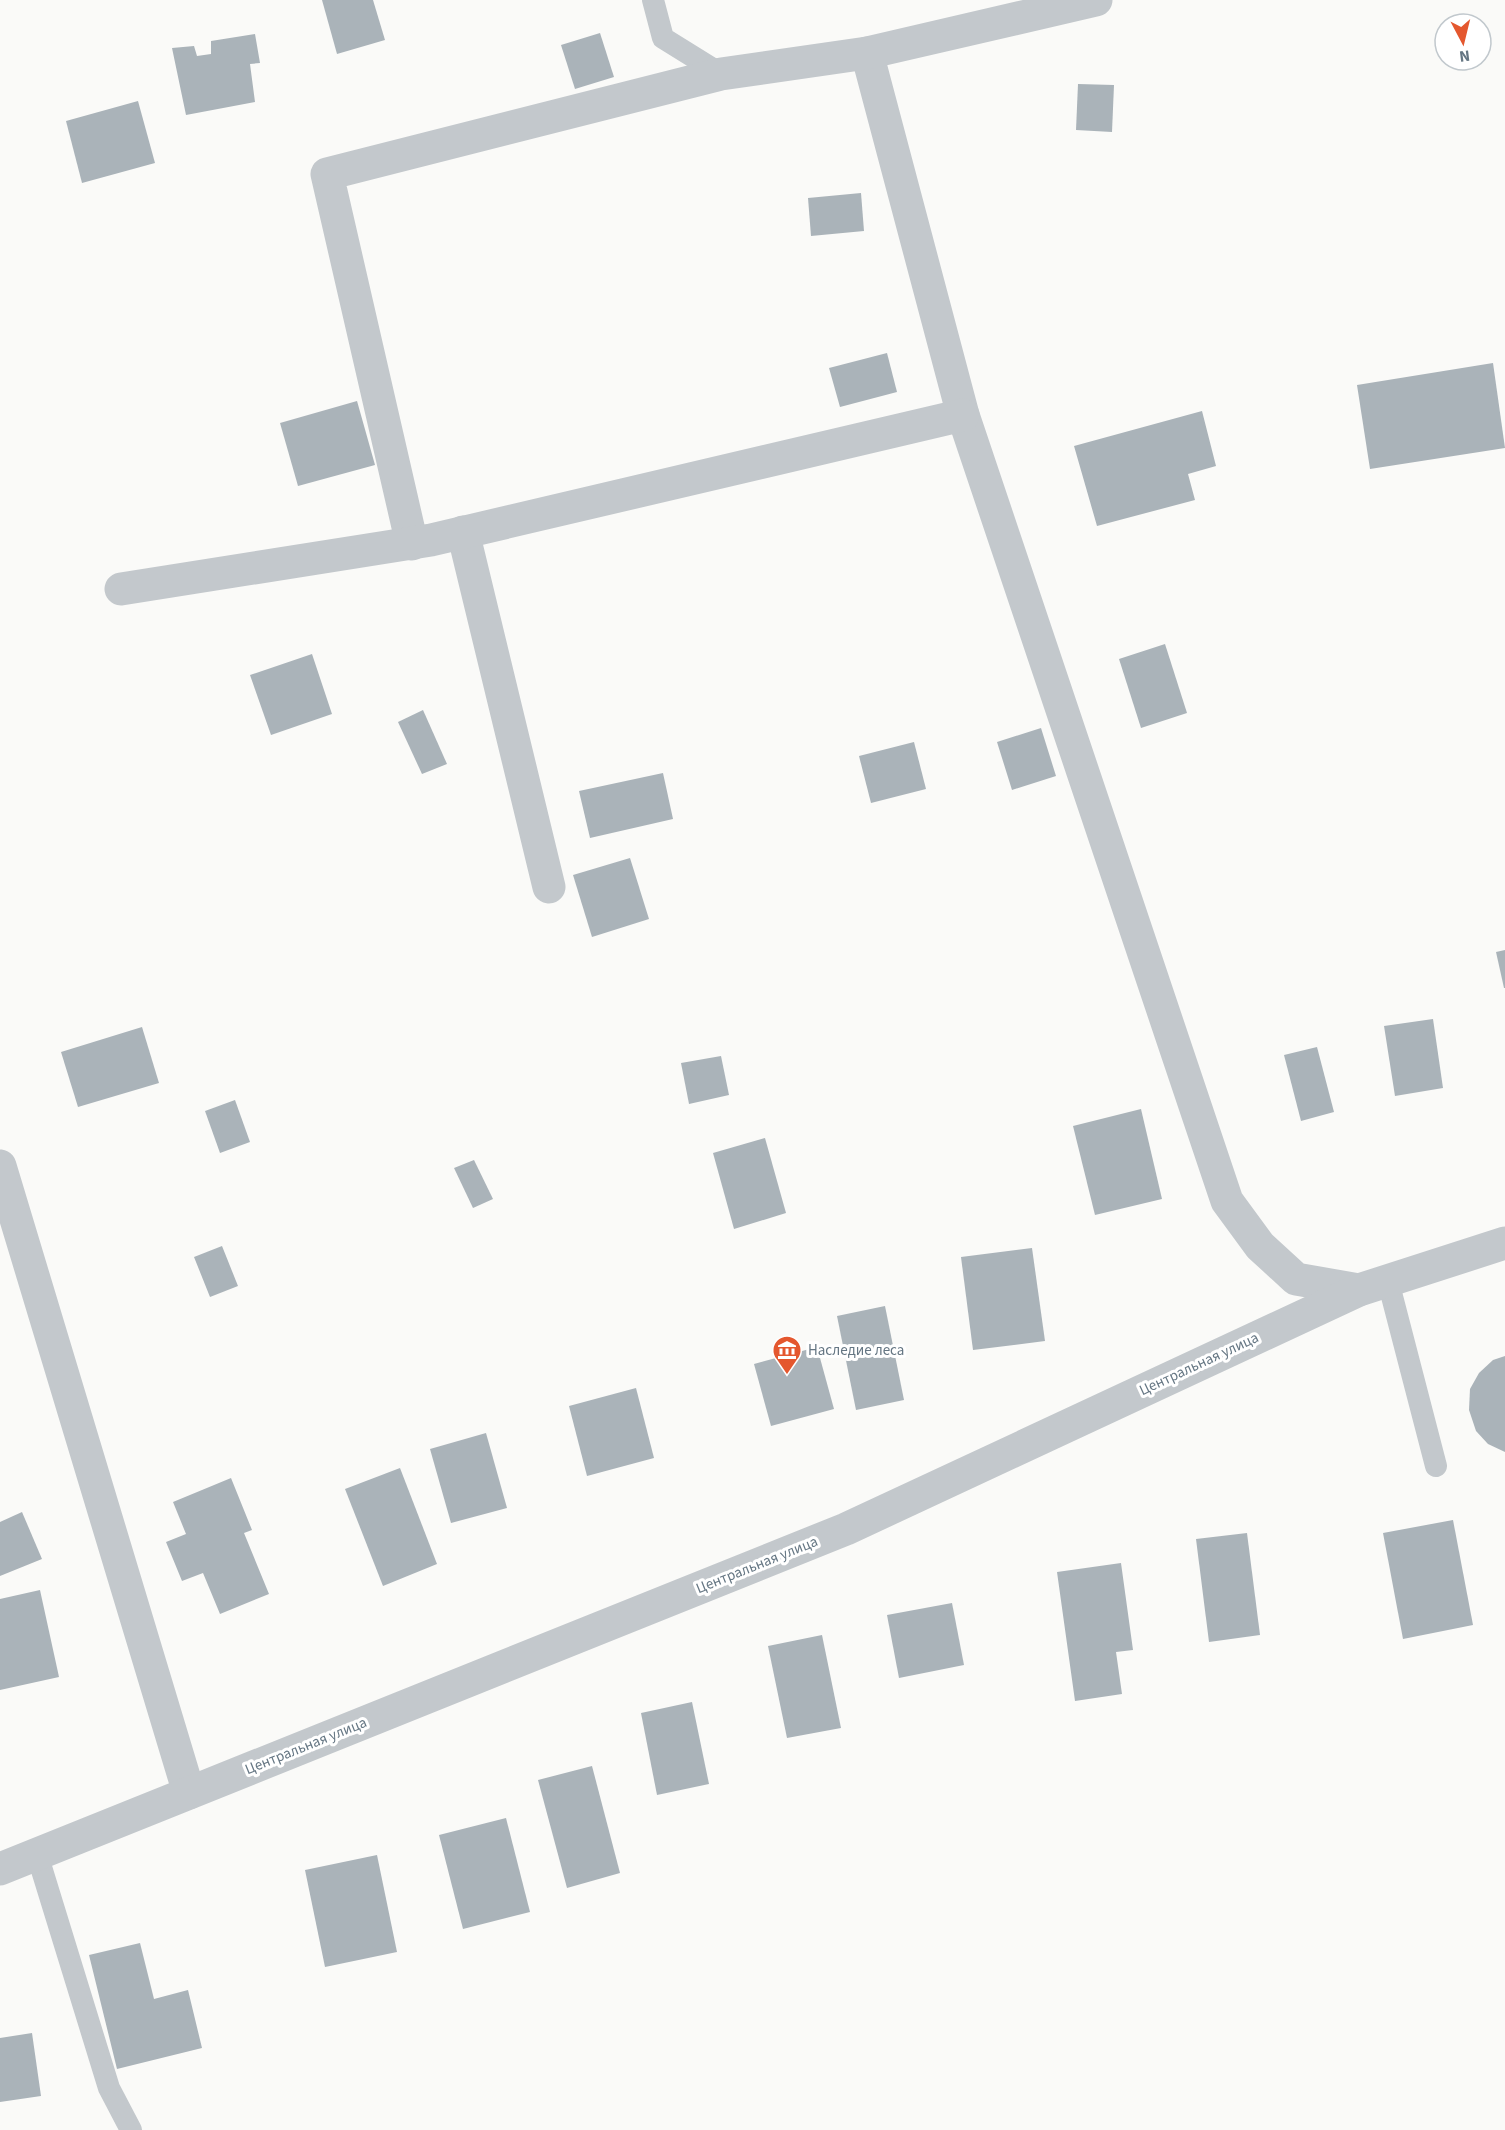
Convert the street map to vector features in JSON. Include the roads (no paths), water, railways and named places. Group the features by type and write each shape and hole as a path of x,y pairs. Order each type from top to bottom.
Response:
{"street":[{"path":"412,544 327,174 721,74 867,52 1096,0"},
{"path":"867,52 963,415 1227,1201 1260,1246 1296,1278 1373,1285"},
{"path":"121,589 412,544 963,415"},
{"path":"463,532 549,887"},
{"path":"0,1166 189,1793"},
{"name":"Центральная улица","path":"0,1869 846,1529 1373,1285 1505,1243"}],"lane":[{"path":"653,0 663,38 721,74"},
{"path":"1373,1285 1436,1466"},
{"path":"37,1854 109,2088 131,2130"}],"place":[{"name":"Наследие леса","path":"787,1376"}]}
